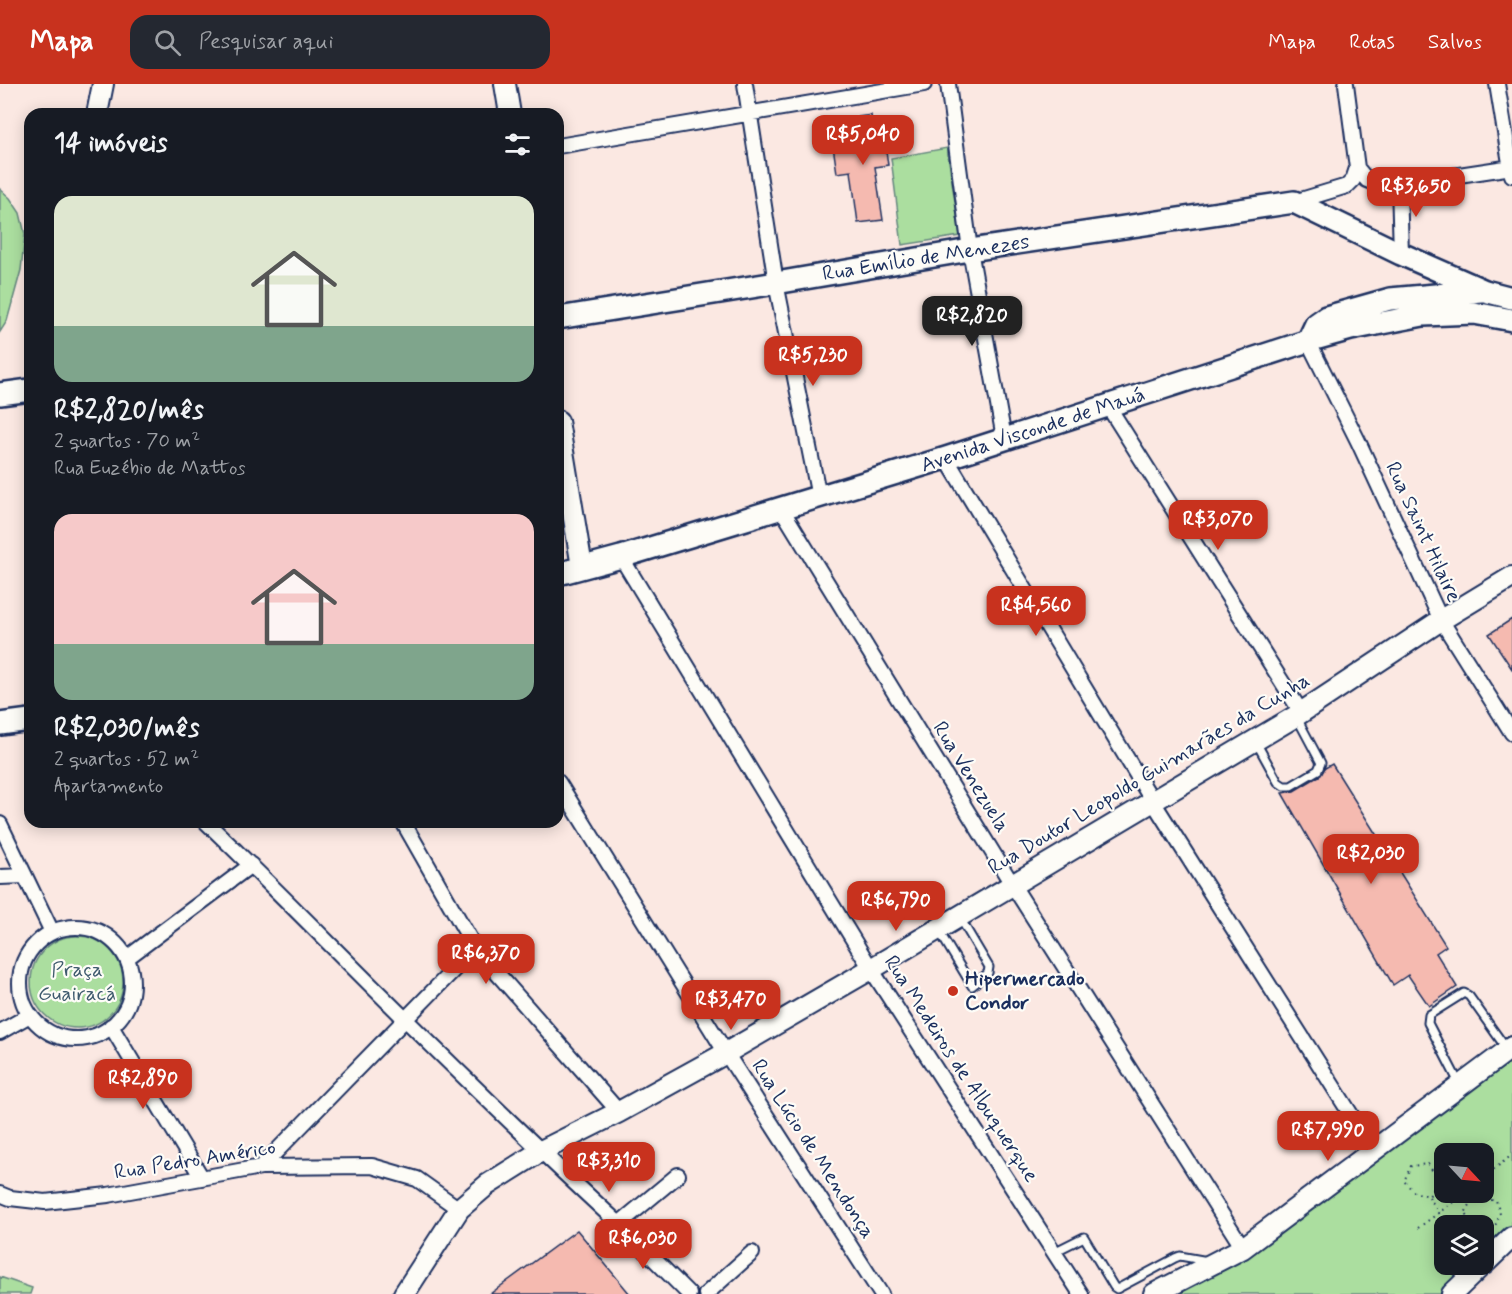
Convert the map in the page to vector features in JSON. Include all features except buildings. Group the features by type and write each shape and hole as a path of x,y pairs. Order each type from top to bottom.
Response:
{"main road":[{"name":"Rua Emílio de Menezes","path":"564,317 970,250 1294,202"},
{"path":"1294,202 1401,254 1485,291 1511,296"},
{"path":"1308,340 1316,324 1326,317 1390,299 1485,291"},
{"name":"Avenida Visconde de Mauá","path":"564,572 946,458 1308,340 1423,315 1474,313 1512,320"},
{"path":"0,394 24,391"},
{"path":"2,726 24,721"}],"street":[{"path":"98,108 103,84"},
{"path":"505,84 509,108"},
{"path":"745,84 776,283 819,497"},
{"path":"564,145 924,84"},
{"path":"948,84 970,250 1004,438"},
{"path":"1346,84 1357,168 1368,180 1377,184 1399,184 1512,170 1497,84"},
{"name":"Rua Emílio de Menezes","path":"1294,202 1347,186 1353,180 1357,168"},
{"path":"1399,184 1401,254"},
{"name":"Rua Saint Hilaire","path":"1308,340 1358,441 1441,620 1512,733"},
{"path":"1108,406 1298,714"},
{"path":"564,458 582,567"},
{"path":"946,458 1152,800 1374,1151"},
{"name":"Rua Venezuela","path":"781,508 1012,884 1244,1248"},
{"name":"Rua Medeiros de Albuquerque","path":"621,557 871,969 1081,1294"},
{"name":"Rua Doutor Leopoldo Guimarães da Cunha","path":"404,1294 459,1209 486,1185 541,1151 619,1112 726,1053 871,969 1298,714 1441,620 1512,577"},
{"name":"Rua Lúcio de Mendonça","path":"564,792 726,1053 881,1294"},
{"path":"0,824 52,932"},
{"path":"212,828 405,1019 620,1224 689,1294"},
{"path":"406,828 475,948 619,1112"},
{"path":"127,958 251,865"},
{"path":"0,877 25,876"},
{"path":"69,927 86,927 103,933 117,944 127,958 132,976 131,995 124,1012 111,1026 95,1036 77,1039 59,1036 43,1028 30,1015 22,998 20,978 25,960 36,944 52,932 69,927"},
{"path":"261,1167 475,948"},
{"path":"0,1032 30,1015"},
{"path":"111,1026 202,1178"},
{"path":"1154,1294 1244,1248 1510,1049"},
{"name":"Rua Pedro Américo","path":"0,1194 9,1198 45,1202 108,1195 261,1167 372,1166 417,1179 459,1209"},
{"path":"620,1224 678,1175"},
{"path":"1494,1254 1512,1237"},
{"path":"706,1294 752,1253"},
{"path":"1452,1294 1472,1275"}],"lane":[{"path":"1254,740 1278,782 1291,786 1318,770 1321,763 1298,714"},
{"path":"938,929 972,986 988,973 989,967 959,916"},
{"path":"1460,1086 1428,1023 1429,1015 1464,993 1469,996 1510,1049"},
{"path":"1054,1252 1084,1237 1114,1287 1117,1288 1180,1256 1215,1263"}],"path":[{"path":"1494,1169 1512,1155"},
{"path":"1429,1196 1439,1181 1428,1164 1411,1166 1404,1181 1414,1192 1429,1196 1438,1213"},
{"path":"1467,1215 1465,1213 1473,1200 1496,1200 1500,1214 1494,1225"},
{"path":"1418,1228 1452,1203"}],"green space":[{"path":"947,148 960,236 902,245 891,158"},
{"path":"0,189 10,198 20,213 24,243 21,270 7,321 0,332"},
{"name":"Praça Guairacá","path":"77,936 94,940 109,950 119,965 123,982 119,999 109,1014 94,1024 77,1028 60,1024 45,1014 35,999 31,982 35,965 45,950 60,940"},
{"path":"1512,1054 1512,1230 1494,1247 1494,1215 1434,1215 1434,1275 1465,1275 1445,1294 1163,1294"},
{"path":"0,1277 32,1288 30,1294 0,1294"}],"place":[{"name":"Hipermercado Condor","path":"953,991"}]}
